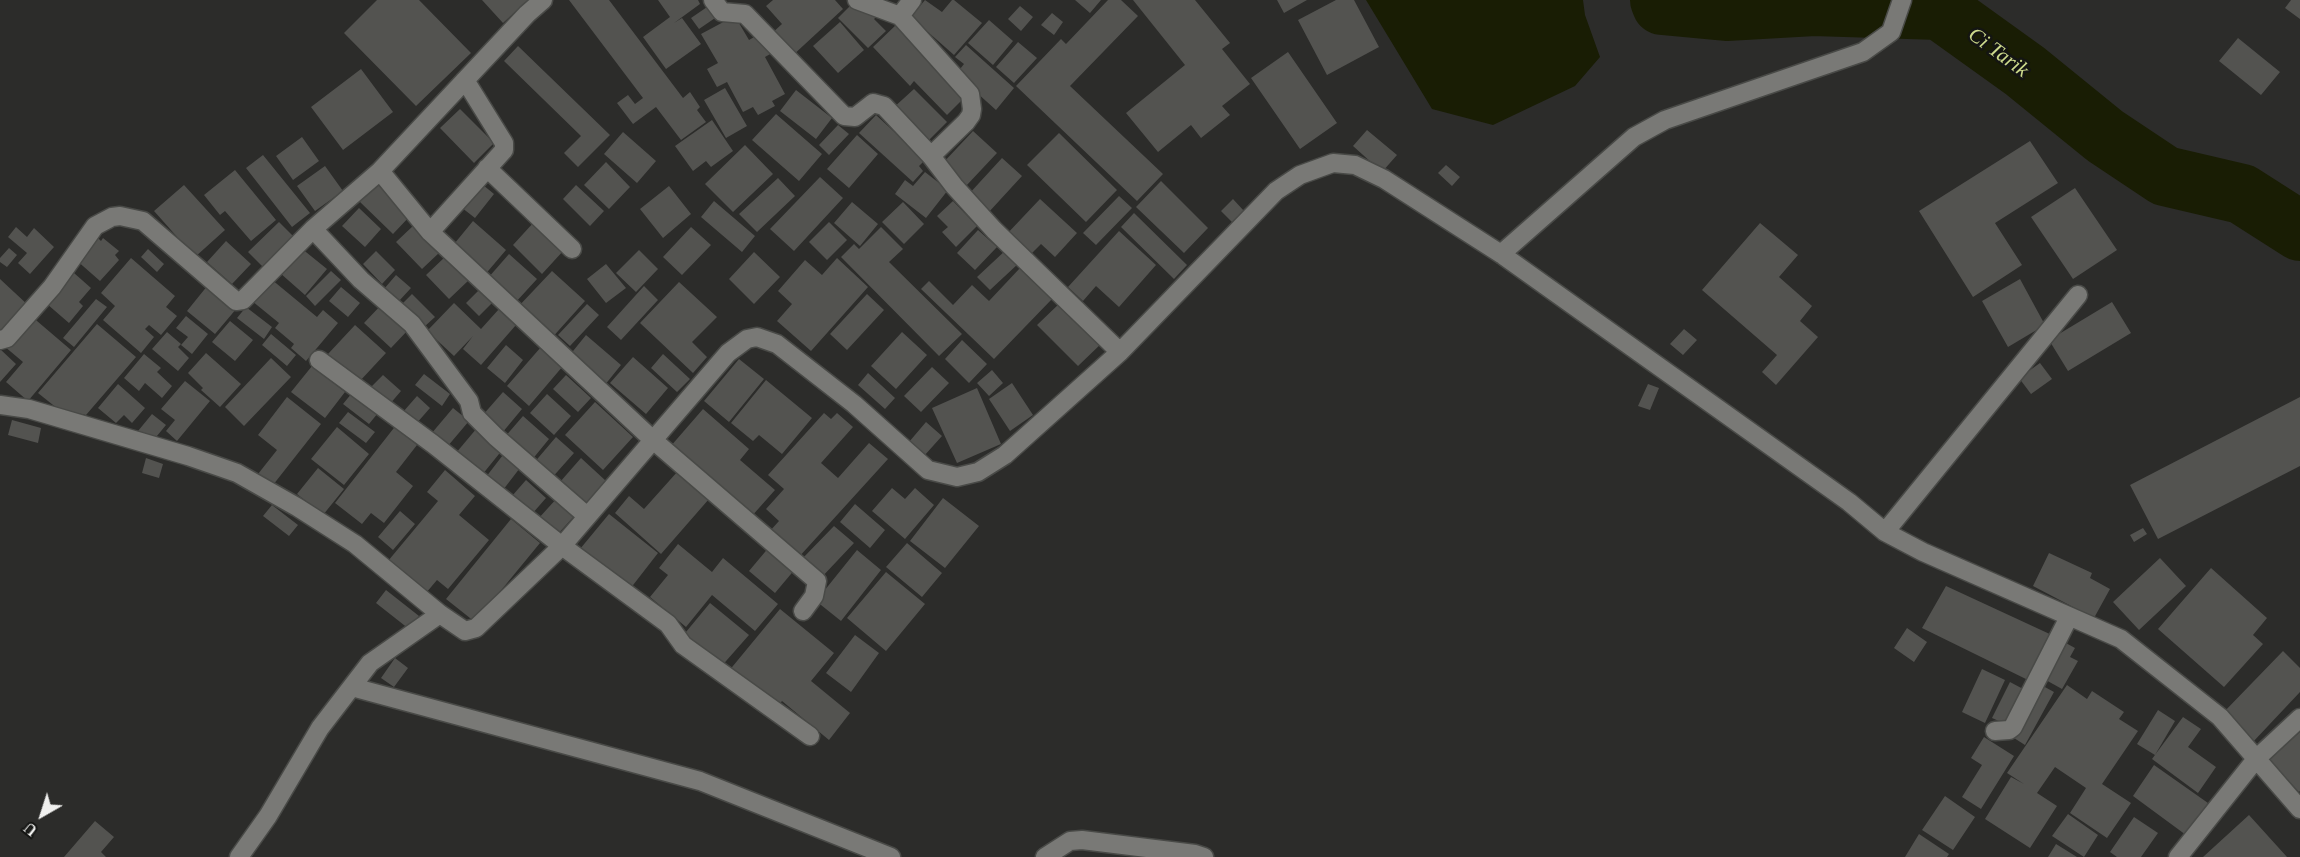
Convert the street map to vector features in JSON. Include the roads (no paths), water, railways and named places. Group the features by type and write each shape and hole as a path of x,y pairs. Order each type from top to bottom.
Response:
{"street":[{"path":"0,340 7,338 52,288 95,226 112,217 120,216 143,221 236,302 243,300 313,229 380,171 543,0"},
{"path":"713,0 722,12 745,14 844,116 855,117 873,103 884,106 931,156 954,186 994,230 1120,352"},
{"path":"857,0 900,16 970,94 971,115 931,156"},
{"path":"900,16 912,0"},
{"path":"1501,254 1640,133 1665,120 1863,52 1891,32 1902,0"},
{"path":"430,232 504,150 504,143 465,80"},
{"path":"0,405 29,409 188,456 237,473 297,507 355,544 460,630 465,631 476,628 562,546 728,353 747,339 757,337 777,344 854,405 928,470 957,477 978,472 1005,455 1120,352 1276,191 1300,175 1333,163 1355,165 1384,179 1501,254 1849,501 1885,532 1923,552 2121,639 2220,717 2300,808"},
{"path":"488,168 572,249"},
{"path":"380,171 430,232 653,440 817,581 814,596 803,611"},
{"path":"313,229 361,280 412,324 469,401 472,413 496,437 587,516"},
{"path":"1885,532 2078,295"},
{"path":"319,360 668,624 683,645 810,736"},
{"path":"238,857 268,816 320,728 370,663 440,614"},
{"path":"1995,731 2009,730 2013,727 2069,617"},
{"path":"352,687 700,781 891,857"},
{"path":"2178,857 2256,759 2300,718"},
{"path":"1045,857 1070,841 1082,840 1172,850 1204,857"}],"waterway":[{"name":"Ci Tarik","path":"1660,0 1662,5 1726,11 1814,6 1940,10 2025,71 2105,136 2165,176 2242,194 2300,231"}]}
